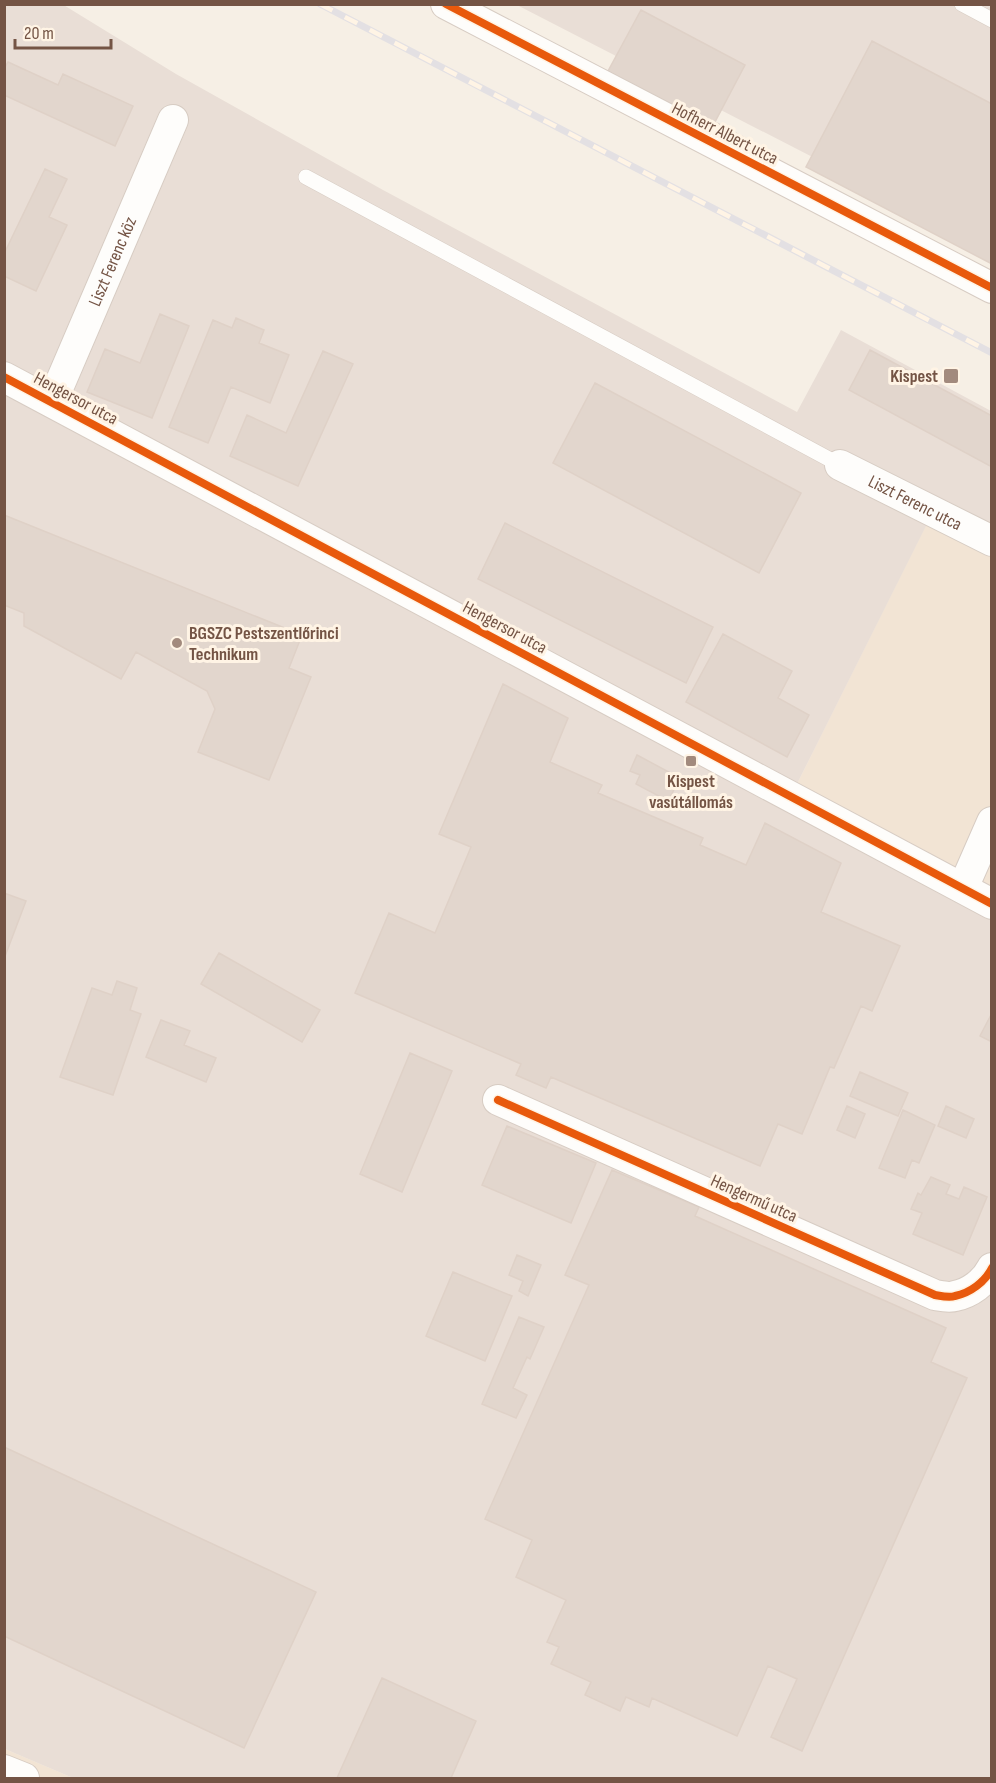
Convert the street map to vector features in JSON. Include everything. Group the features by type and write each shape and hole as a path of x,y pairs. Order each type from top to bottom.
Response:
{"street":[{"name":"Hofherr Albert utca","path":"446,4 992,288"},
{"name":"Liszt Ferenc köz","path":"52,402 173,120"},
{"name":"Hengersor utca","path":"4,377 992,904"},
{"name":"Liszt Ferenc utca","path":"840,465 992,541"},
{"path":"963,888 992,822"},
{"name":"Hengermű utca","path":"498,1100 935,1295 954,1297 973,1289 992,1268"},
{"path":"4,1770 24,1779"}],"lane":[{"path":"963,4 992,20"},
{"path":"306,177 840,465"}],"shaded area":[{"path":"62,4 176,74 383,190 797,412 841,330 991,411 991,555 928,522 787,804 991,915 992,1778 73,1778 5,1749 4,5"},
{"path":"517,5 991,5 991,249"},
{"path":"928,521 991,555 991,915 787,804"},
{"path":"5,1749 73,1778 5,1778"}],"building":[{"path":"641,10 745,65 715,122 747,139 743,149 607,73"},
{"path":"872,41 992,104 992,264 806,167"},
{"path":"8,62 58,85 63,74 133,106 115,146 4,95 4,69"},
{"path":"45,169 67,179 49,217 67,225 36,291 4,276 4,254"},
{"path":"160,314 189,326 152,418 87,392 105,349 140,363"},
{"path":"236,318 264,330 259,343 289,355 270,403 231,387 208,443 169,427 213,320 232,328"},
{"path":"870,350 992,416 992,467 849,390"},
{"path":"323,351 353,364 298,486 230,456 247,415 286,433"},
{"path":"595,383 801,493 759,573 553,463"},
{"name":"BGSZC Pestszentlőrinci Technikum","path":"4,515 302,635 289,668 311,677 269,780 198,752 215,709 207,691 136,652 121,679 24,626 24,613 4,605"},
{"path":"505,523 713,627 686,683 478,579"},
{"path":"723,634 792,671 778,698 809,715 787,757 686,702"},
{"path":"503,684 568,718 550,762 602,785 598,793 703,838 700,845 746,865 765,823 841,863 821,912 900,946 872,1011 861,1006 834,1068 830,1067 802,1134 778,1124 760,1166 551,1077 546,1088 516,1075 521,1064 355,993 389,913 435,933 471,847 439,834"},
{"path":"637,755 680,778 668,801 636,784 640,775 630,771"},
{"path":"4,893 26,901 4,959"},
{"path":"219,953 320,1010 302,1042 201,984"},
{"path":"117,981 137,988 130,1010 141,1014 113,1095 60,1077 92,988 112,995"},
{"path":"992,1013 992,1042 980,1036"},
{"path":"161,1020 190,1031 184,1045 216,1058 206,1082 146,1057"},
{"path":"410,1053 452,1071 402,1192 360,1174"},
{"path":"860,1072 908,1093 898,1116 850,1096"},
{"path":"847,1106 865,1114 855,1138 837,1130"},
{"path":"946,1106 974,1119 966,1138 938,1126"},
{"path":"903,1110 935,1125 919,1163 912,1160 905,1178 879,1168"},
{"path":"507,1126 596,1163 571,1223 482,1185"},
{"path":"612,1170 699,1207 695,1216 946,1328 931,1362 967,1378 802,1751 771,1737 797,1679 768,1666 737,1736 652,1698 649,1707 626,1697 620,1711 585,1695 591,1682 551,1664 559,1647 547,1642 566,1600 516,1577 532,1540 485,1519 589,1285 565,1275"},
{"path":"931,1177 950,1185 946,1194 959,1199 964,1187 987,1197 963,1255 913,1234 922,1213 911,1209 918,1193 921,1195"},
{"path":"517,1255 541,1265 528,1296 519,1291 523,1281 509,1275"},
{"path":"453,1272 512,1296 485,1361 426,1336"},
{"path":"519,1317 544,1327 530,1359 527,1357 513,1388 527,1395 516,1418 482,1404"},
{"path":"4,1447 316,1592 244,1748 4,1636"},
{"path":"382,1678 476,1721 451,1778 337,1778"}],"railway":[{"path":"320,4 992,353"}],"cycle path":[{"path":"446,4 992,288"},
{"path":"4,377 992,904"},
{"path":"498,1100 935,1295 950,1297 961,1295 981,1282 992,1268"}],"place":[{"name":"Kispest","path":"951,376"},
{"name":"BGSZC Pestszentlőrinci Technikum","path":"177,643"},
{"name":"Kispest vasútállomás","path":"691,761"}]}
